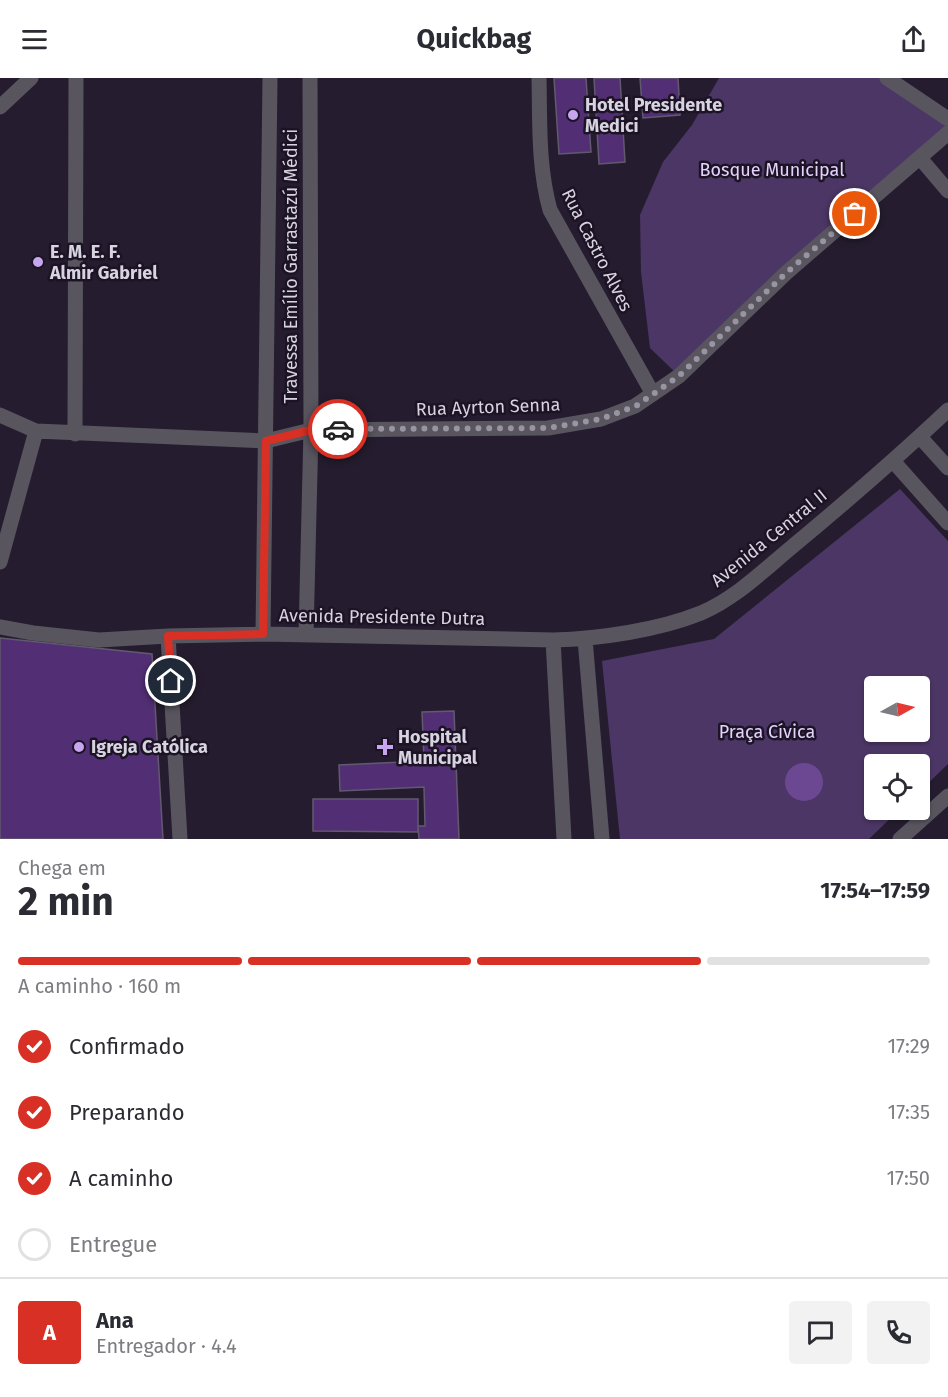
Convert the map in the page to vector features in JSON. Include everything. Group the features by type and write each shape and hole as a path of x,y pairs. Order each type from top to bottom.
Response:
{"street":[{"path":"0,107 31,78"},
{"path":"75,434 76,78"},
{"name":"Travessa Emílio Garrastazú Médici","path":"263,634 270,78"},
{"name":"Travessa Emílio Garrastazú Médici","path":"306,635 311,430 310,78"},
{"name":"Rua Castro Alves","path":"539,78 542,171 550,210 653,394"},
{"path":"887,78 948,120"},
{"name":"Rua Ayrton Senna","path":"0,415 36,431 266,441 311,430 548,428 601,419 636,406 679,376 786,273 947,137"},
{"path":"920,158 948,190"},
{"name":"Avenida Central II","path":"585,639 670,623 701,613 727,599 893,461 948,410"},
{"path":"0,561 36,431"},
{"path":"920,436 948,468"},
{"path":"893,461 948,523"},
{"name":"Avenida Presidente Dutra","path":"0,627 99,640 263,634 585,639"},
{"path":"168,636 180,839"},
{"path":"585,639 602,839"},
{"path":"553,640 564,839"},
{"path":"900,839 948,796"}],"green space":[{"name":"Bosque Municipal","path":"719,78 887,78 948,119 948,133 679,376 650,348 641,272 640,215 663,162 692,125"},
{"name":"Praça Cívica","path":"900,489 948,541 948,764 930,781 930,754 864,754 864,820 889,820 869,839 620,839 602,661 714,639"}],"shaded area":[{"path":"804,763 817,769 823,782 817,795 804,801 791,795 785,782 791,769"}],"building":[{"name":"Hotel Presidente Medici","path":"554,78 586,78 591,152 559,154"},
{"name":"Hotel Presidente Medici","path":"594,78 620,78 625,162 599,164"},
{"name":"Hotel Presidente Medici","path":"640,78 678,78 680,115 643,118"},
{"name":"Igreja Católica","path":"0,638 152,654 163,839 0,839"},
{"name":"Hospital Municipal","path":"454,711 459,839 419,839 418,826 425,826 424,787 340,791 339,765 424,761 422,712"},
{"path":"313,799 418,799 418,832 313,831"}],"way so far":[{"path":"338,429 548,428 601,419 636,406 679,376 786,273 855,214"}],"place":[{"name":"Hotel Presidente Medici","path":"573,115"},
{"name":"E. M. E. F. Almir Gabriel","path":"38,262"},
{"name":"Igreja Católica","path":"79,747"},
{"name":"Hospital Municipal","path":"385,747"}],"route":[{"path":"171,681 168,636 263,634 266,441 311,430 338,429"}]}
